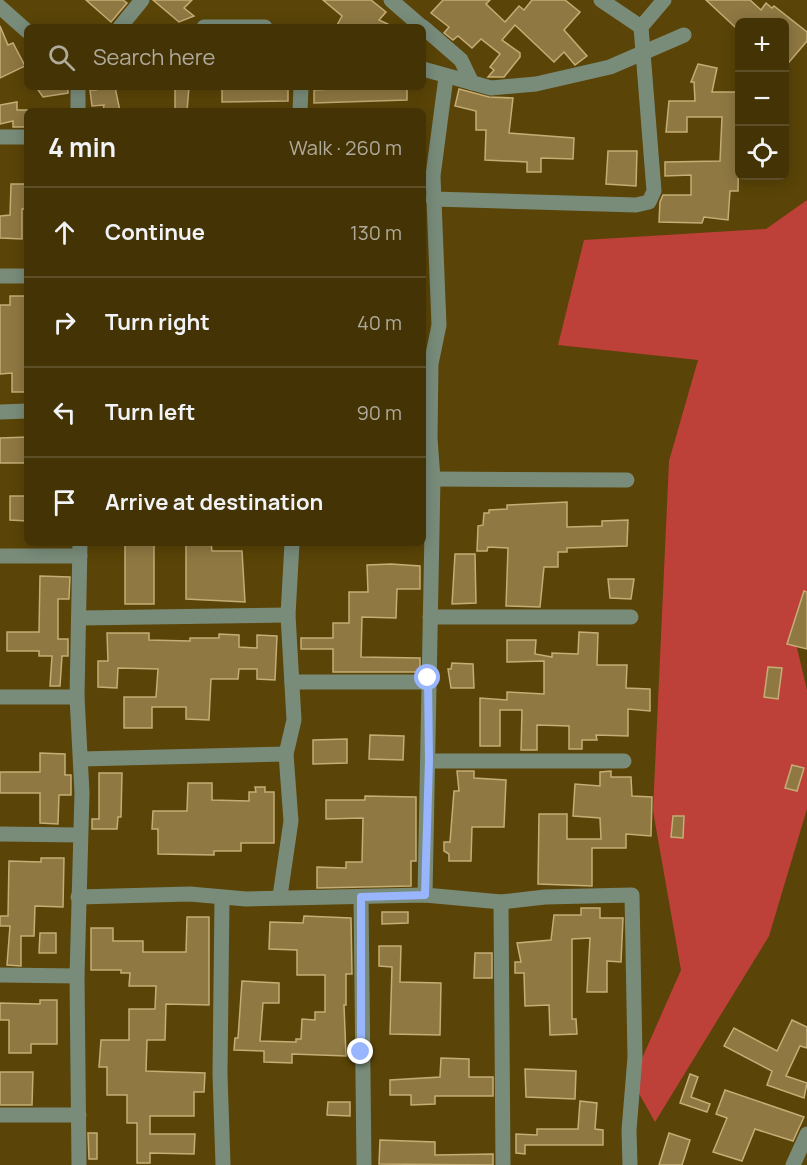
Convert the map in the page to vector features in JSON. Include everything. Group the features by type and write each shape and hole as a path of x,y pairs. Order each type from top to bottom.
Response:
{"street":[{"path":"122,24 142,0"},
{"path":"390,0 419,24"},
{"path":"601,0 641,27"},
{"path":"433,199 636,205 649,202 654,191 641,27 664,0"},
{"path":"0,7 24,29"},
{"path":"426,30 461,60 472,84"},
{"path":"426,70 490,88 536,84 582,75 684,35"},
{"path":"425,895 433,479 426,438 431,364 439,325 433,176 446,77"},
{"path":"78,90 78,108"},
{"path":"300,108 301,90"},
{"path":"0,137 24,137"},
{"path":"0,276 24,276"},
{"path":"0,412 24,411"},
{"path":"433,479 627,480"},
{"path":"280,896 291,820 286,754 294,720 288,615 292,546"},
{"path":"0,556 80,549 77,697 81,759 77,976 79,1165"},
{"path":"80,618 288,615"},
{"path":"430,617 631,617"},
{"path":"292,682 429,682"},
{"path":"0,697 77,697"},
{"path":"81,759 286,754"},
{"path":"429,760 624,761"},
{"path":"0,834 80,835"},
{"path":"78,897 190,894 222,898 425,895 501,902 545,897 632,895 635,1057 629,1130 630,1165"},
{"path":"361,897 364,1165"},
{"path":"222,898 220,1074 223,1165"},
{"path":"501,902 503,1165"},
{"path":"0,975 77,976"},
{"path":"0,1114 79,1115"},
{"path":"792,1165 807,1134"}],"shaded area":[{"path":"807,200 807,593 793,631 807,690 807,809 769,936 655,1122 632,1081 681,970 653,811 669,461 698,360 558,345 584,240 766,229"}],"building":[{"path":"86,0 123,0 127,3 111,22"},
{"path":"153,0 192,0 184,8 194,16 179,22"},
{"path":"323,0 371,0 386,12 379,20 388,24 338,24 342,16"},
{"path":"443,0 490,0 486,4 505,22 519,6 524,10 532,0 565,0 580,12 564,30 587,56 575,65 564,52 554,62 515,25 502,40 520,53 520,57 504,77 488,77 494,70 490,67 500,54 481,39 472,48 458,36 453,40 444,33 449,27 431,13"},
{"path":"706,0 750,0 761,10 766,3 772,8 774,6 807,32 807,41 789,62 789,18 735,18 735,27"},
{"path":"0,26 8,45 13,43 24,66 0,78"},
{"path":"698,64 717,68 712,92 735,92 735,180 738,180 738,191 730,191 728,220 704,217 702,223 659,222 660,202 663,195 691,195 691,175 665,176 665,162 720,161 722,117 687,117 687,132 666,132 669,101 695,101 694,82 691,82"},
{"path":"459,89 489,97 513,98 509,133 574,138 573,159 541,158 541,172 527,172 527,162 485,160 486,130 476,130 476,111 455,106"},
{"path":"38,90 68,90 68,93 43,97"},
{"path":"90,90 116,90 119,108 104,108 104,105 92,106"},
{"path":"175,90 189,90 187,108 175,108"},
{"path":"222,90 288,90 288,101 222,102"},
{"path":"314,90 407,90 407,100 314,103"},
{"path":"17,102 17,110 24,110 24,127 13,127 13,121 0,124 0,105"},
{"path":"608,151 637,151 636,186 606,184"},
{"path":"11,184 24,184 22,239 0,238 0,216 10,215"},
{"path":"10,296 24,296 24,392 12,392 12,373 0,374 0,305 10,305"},
{"path":"24,437 24,463 0,463 0,438"},
{"path":"10,496 24,496 24,521 10,520"},
{"path":"567,502 567,527 602,526 602,521 628,520 627,546 567,548 567,552 558,552 558,567 544,567 540,607 506,606 508,548 488,547 487,551 477,551 478,526 483,525 484,513 489,513 489,510 507,509 507,505"},
{"path":"125,546 154,546 154,604 125,604"},
{"path":"186,546 211,546 212,551 242,551 245,602 186,599"},
{"path":"455,554 475,554 476,603 452,604"},
{"path":"367,565 420,566 420,589 397,589 396,618 362,617 361,657 420,658 420,672 333,672 333,649 301,649 301,638 333,638 333,623 349,623 349,592 368,592"},
{"path":"40,576 70,577 69,599 58,599 58,639 68,639 68,656 62,656 60,686 50,686 52,656 39,656 39,651 7,651 7,632 39,632"},
{"path":"608,579 634,579 631,599 610,598"},
{"path":"804,591 807,592 807,649 787,644"},
{"path":"579,632 598,633 597,665 627,665 626,688 650,689 650,711 628,709 628,736 596,735 597,740 582,740 582,749 569,749 569,726 537,725 537,750 521,750 522,710 500,710 500,746 480,746 480,698 507,700 507,692 544,694 544,661 507,662 507,640 536,640 535,654 552,657 552,653 578,654"},
{"path":"107,633 149,633 149,640 190,641 190,638 219,638 219,634 239,635 239,647 257,648 257,635 277,636 275,680 257,679 257,669 239,669 238,679 211,679 209,720 186,719 186,707 152,707 152,728 124,728 124,697 156,697 158,669 118,668 117,688 98,687 98,661 108,661"},
{"path":"452,663 473,664 474,688 451,688 448,669 451,669"},
{"path":"768,667 782,668 778,699 764,697"},
{"path":"370,735 404,736 403,760 369,759"},
{"path":"347,739 347,763 313,764 313,740"},
{"path":"40,753 65,754 65,775 71,775 71,795 59,795 58,824 40,823 40,793 0,793 0,772 40,772"},
{"path":"792,765 804,768 797,791 785,788"},
{"path":"457,771 474,771 474,778 506,780 504,827 472,827 471,861 449,861 449,854 444,851 444,842 450,842 454,791 459,791"},
{"path":"611,771 611,777 631,777 632,796 652,797 651,836 626,834 626,848 592,848 592,886 538,884 539,814 567,814 567,839 601,839 600,818 573,816 575,784 600,786 600,772"},
{"path":"99,773 122,773 121,817 118,817 117,829 92,829 92,819 99,819"},
{"path":"188,783 212,783 212,800 249,801 249,792 256,792 255,787 265,787 265,792 274,792 274,843 241,843 241,851 214,851 214,855 158,854 158,829 152,829 153,811 187,811"},
{"path":"365,796 416,797 416,861 411,861 411,886 317,888 317,867 346,868 346,862 362,862 363,818 326,819 326,800 365,800"},
{"path":"673,816 684,816 683,838 671,837"},
{"path":"41,858 64,858 63,907 35,906 34,936 21,936 21,966 7,965 10,926 0,926 0,916 8,916 9,861 41,862"},
{"path":"581,908 600,908 600,918 623,918 621,962 607,961 607,992 587,992 590,938 572,939 572,1019 576,1019 577,1034 550,1035 549,1005 525,1006 524,973 515,973 515,962 521,962 517,943 551,940 554,915 581,915"},
{"path":"382,912 408,912 408,923 382,924"},
{"path":"304,916 351,918 352,974 346,974 346,1005 344,1005 346,1056 292,1054 292,1063 264,1062 264,1051 234,1050 235,1038 238,1038 242,981 279,983 279,1003 263,1003 260,1041 296,1042 296,1039 301,1039 302,1019 315,1020 315,1012 325,1012 325,975 297,975 297,950 269,949 270,922 303,923"},
{"path":"187,917 209,917 209,1005 166,1004 165,1040 147,1040 146,1071 205,1073 204,1092 194,1092 194,1116 150,1116 150,1134 195,1134 194,1154 150,1153 150,1163 137,1163 137,1123 127,1123 127,1095 107,1095 107,1067 99,1067 101,1040 129,1040 129,1009 155,1009 156,986 129,986 130,973 121,973 121,970 91,970 91,928 113,928 113,941 143,941 143,952 186,952"},
{"path":"40,933 56,933 56,953 39,953"},
{"path":"379,946 401,946 400,982 441,983 440,1035 390,1034 392,967 379,966"},
{"path":"475,953 492,953 492,978 474,978"},
{"path":"40,1000 57,1000 57,1044 31,1044 31,1053 9,1053 9,1020 0,1020 0,1003 40,1004"},
{"path":"792,1020 807,1027 807,1048 800,1046 786,1076 807,1083 804,1098 767,1085 772,1071 724,1046 734,1028 777,1051"},
{"path":"441,1058 469,1059 469,1077 493,1077 493,1096 435,1096 435,1104 411,1105 411,1095 390,1095 390,1080 440,1077"},
{"path":"525,1069 576,1071 575,1099 526,1097"},
{"path":"0,1072 33,1072 32,1105 0,1105"},
{"path":"690,1074 698,1077 691,1097 710,1104 707,1112 680,1103"},
{"path":"725,1090 804,1117 793,1141 755,1129 742,1161 713,1152 727,1118 716,1114"},
{"path":"580,1101 597,1103 595,1129 603,1130 603,1145 525,1145 525,1154 516,1153 516,1134 537,1135 537,1129 578,1129"},
{"path":"328,1102 350,1102 350,1116 327,1115"},
{"path":"88,1133 97,1133 97,1159 89,1159"},
{"path":"669,1133 690,1140 682,1165 659,1165"},
{"path":"380,1140 435,1142 435,1155 493,1154 493,1165 379,1164"}],"route":[{"path":"361,1052 361,897 425,895 429,760 428,678"}]}
